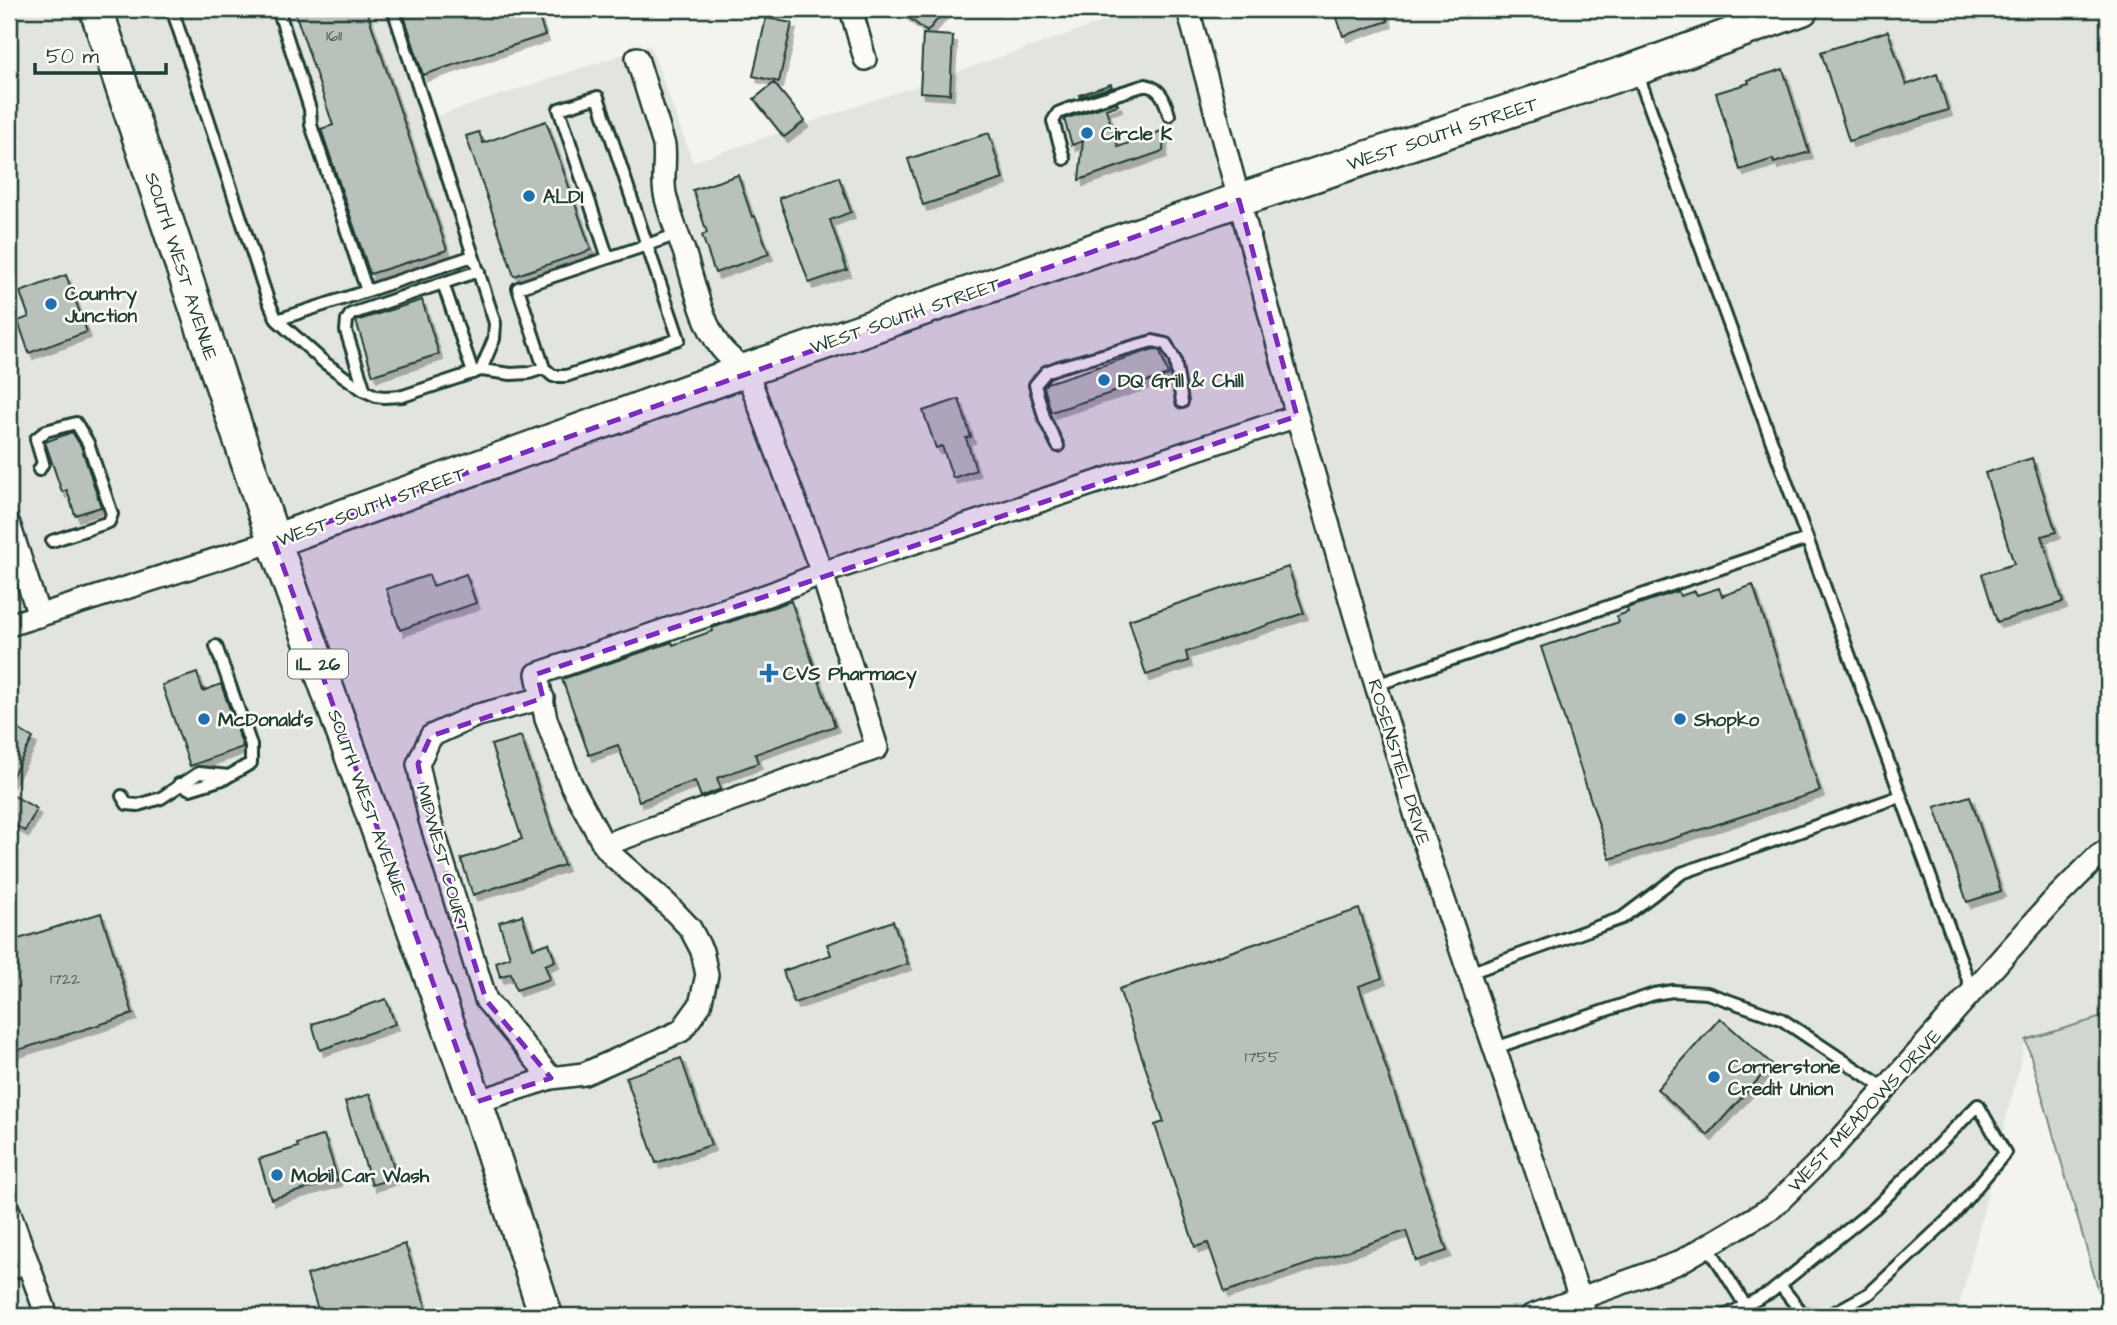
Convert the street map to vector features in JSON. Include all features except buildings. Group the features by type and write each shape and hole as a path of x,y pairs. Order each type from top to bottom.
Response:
{"main road":[{"name":"SOUTH WEST AVENUE","path":"96,9 274,541 476,1102 546,1316"},
{"name":"WEST SOUTH STREET","path":"274,541 746,370 1239,200 1636,69 1802,9"}],"street":[{"path":"851,9 865,59"},
{"name":"ROSENSTIEL DRIVE","path":"1188,9 1297,416 1421,833 1583,1308"},
{"path":"604,845 877,748 822,573 746,370 720,346 709,325 664,192 664,145 637,58"},
{"path":"476,1102 551,1078 584,1074 681,1031 700,1005 707,975 702,951 690,928 666,903 614,858 604,845 571,784 547,719 537,674 784,589 822,573 1297,416"},
{"path":"9,524 39,616"},
{"name":"WEST SOUTH STREET","path":"9,625 274,541"},
{"name":"MIDWEST COURT","path":"543,698 475,716 431,736 418,764 430,820 486,1000 551,1078"},
{"name":"WEST MEADOWS DRIVE","path":"1531,1316 1583,1308 1678,1263 1773,1207 1831,1150 2052,902 2098,856 2108,850"},
{"path":"9,1211 47,1316"}],"lane":[{"path":"172,9 276,320 318,358 365,391 384,397 403,396 477,371 511,374 529,373 544,368"},
{"path":"278,9 310,109 311,125 367,291"},
{"path":"393,9 496,328 492,345 477,371"},
{"path":"1636,69 1972,991"},
{"path":"1064,159 1054,127 1053,118 1058,113 1146,85 1161,93 1169,115"},
{"path":"608,258 559,109 598,97 647,245 679,339 566,376 553,376 544,368 518,288 608,258 647,245 678,234"},
{"path":"276,320 473,256"},
{"path":"365,391 346,331 349,317 358,311 478,271"},
{"path":"443,283 477,371"},
{"path":"1058,446 1045,420 1035,385 1045,372 1059,367 1153,341 1159,342 1166,344 1175,360 1182,402"},
{"path":"38,470 43,463 36,439 46,431 76,423 88,443 112,514 109,522 52,541"},
{"path":"1376,685 1807,539"},
{"path":"122,796 127,804 138,804 161,798 199,773 229,776 251,764 251,745 216,646"},
{"path":"1469,973 1622,918 1682,873 1901,796"},
{"path":"1495,1048 1654,994 1673,991 1707,993 1781,1018 1886,1089"},
{"path":"1725,1316 1771,1292 1875,1208 1978,1105 2005,1153 1953,1214 1879,1285 1870,1293 1828,1316 1802,1313 1780,1285"},
{"path":"1708,1246 1752,1316"},
{"path":"9,1274 29,1267"}],"highlighted area":[{"path":"1239,200 1297,416 537,674 543,698 431,736 418,764 430,820 486,1000 551,1078 476,1102 274,541"}],"shaded area":[{"path":"9,9 393,9 429,119 650,45 693,162 1141,9 1188,9 1239,200 1806,9 2108,9 2108,1015 2026,1040 1957,1316 9,1316"},
{"path":"2108,1015 2108,1316 2106,1316 2026,1040"}],"place":[{"name":"Circle K","path":"1087,133"},
{"name":"ALDI","path":"529,196"},
{"name":"Country Junction","path":"51,304"},
{"name":"DQ Grill & Chill","path":"1104,380"},
{"name":"CVS Pharmacy","path":"769,673"},
{"name":"McDonald's","path":"204,719"},
{"name":"Shopko","path":"1680,719"},
{"name":"Cornerstone Credit Union","path":"1714,1077"},
{"name":"Mobil Car Wash","path":"277,1175"}]}
